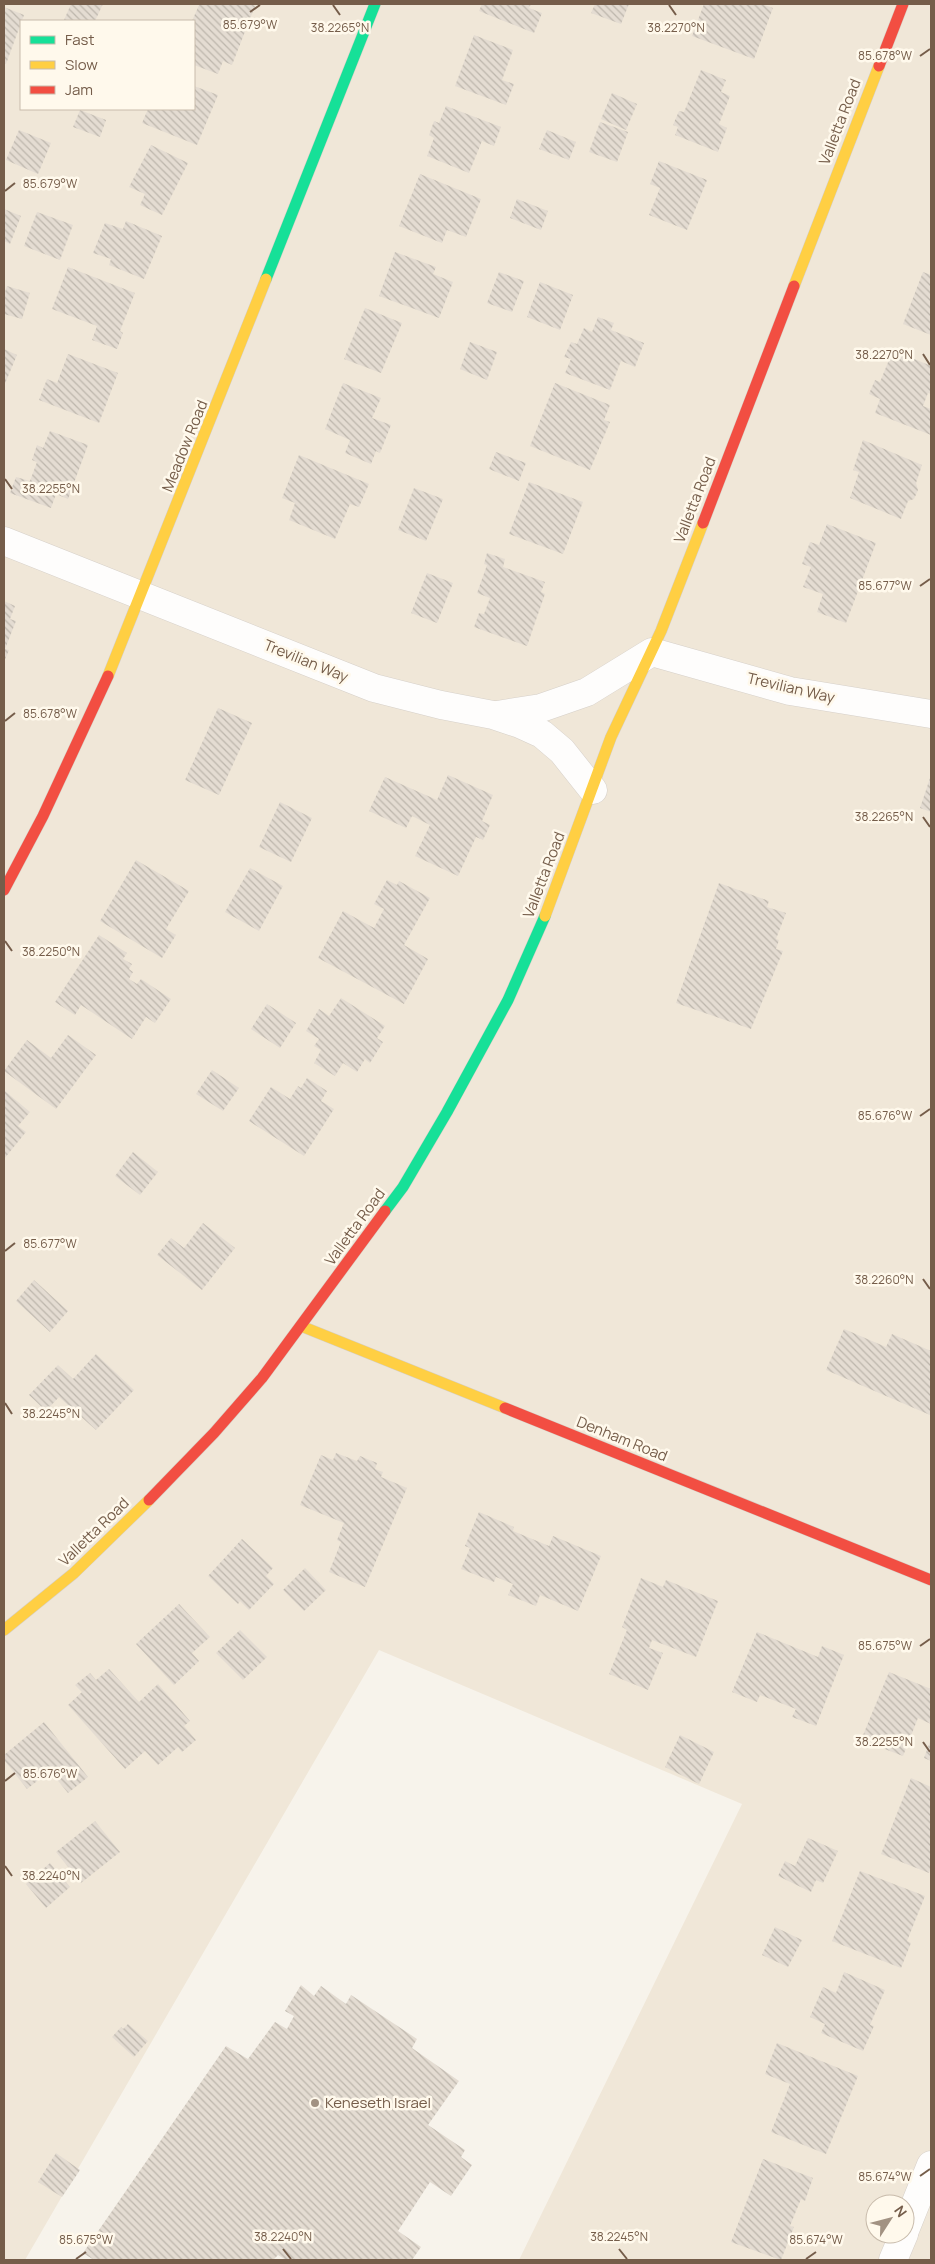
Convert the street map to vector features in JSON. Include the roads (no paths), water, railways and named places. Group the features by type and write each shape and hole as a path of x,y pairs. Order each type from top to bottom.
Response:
{"street":[{"name":"Meadow Road","path":"4,890 43,816 99,700 375,4"},
{"name":"Valletta Road","path":"4,1630 74,1573 214,1433 262,1378 403,1187 451,1104 508,1000 552,902 611,737 652,652 903,4"},
{"name":"Trevilian Way","path":"4,541 374,688 441,705 493,715 542,734 562,751 593,790"},
{"name":"Trevilian Way","path":"652,652 790,691 931,714"},
{"path":"493,715 541,708 587,692 652,652"},
{"name":"Denham Road","path":"301,1326 931,1580"},
{"path":"915,2205 931,2165"},
{"path":"893,2260 900,2244"}],"place":[{"name":"Keneseth Israel","path":"315,2103"}]}
